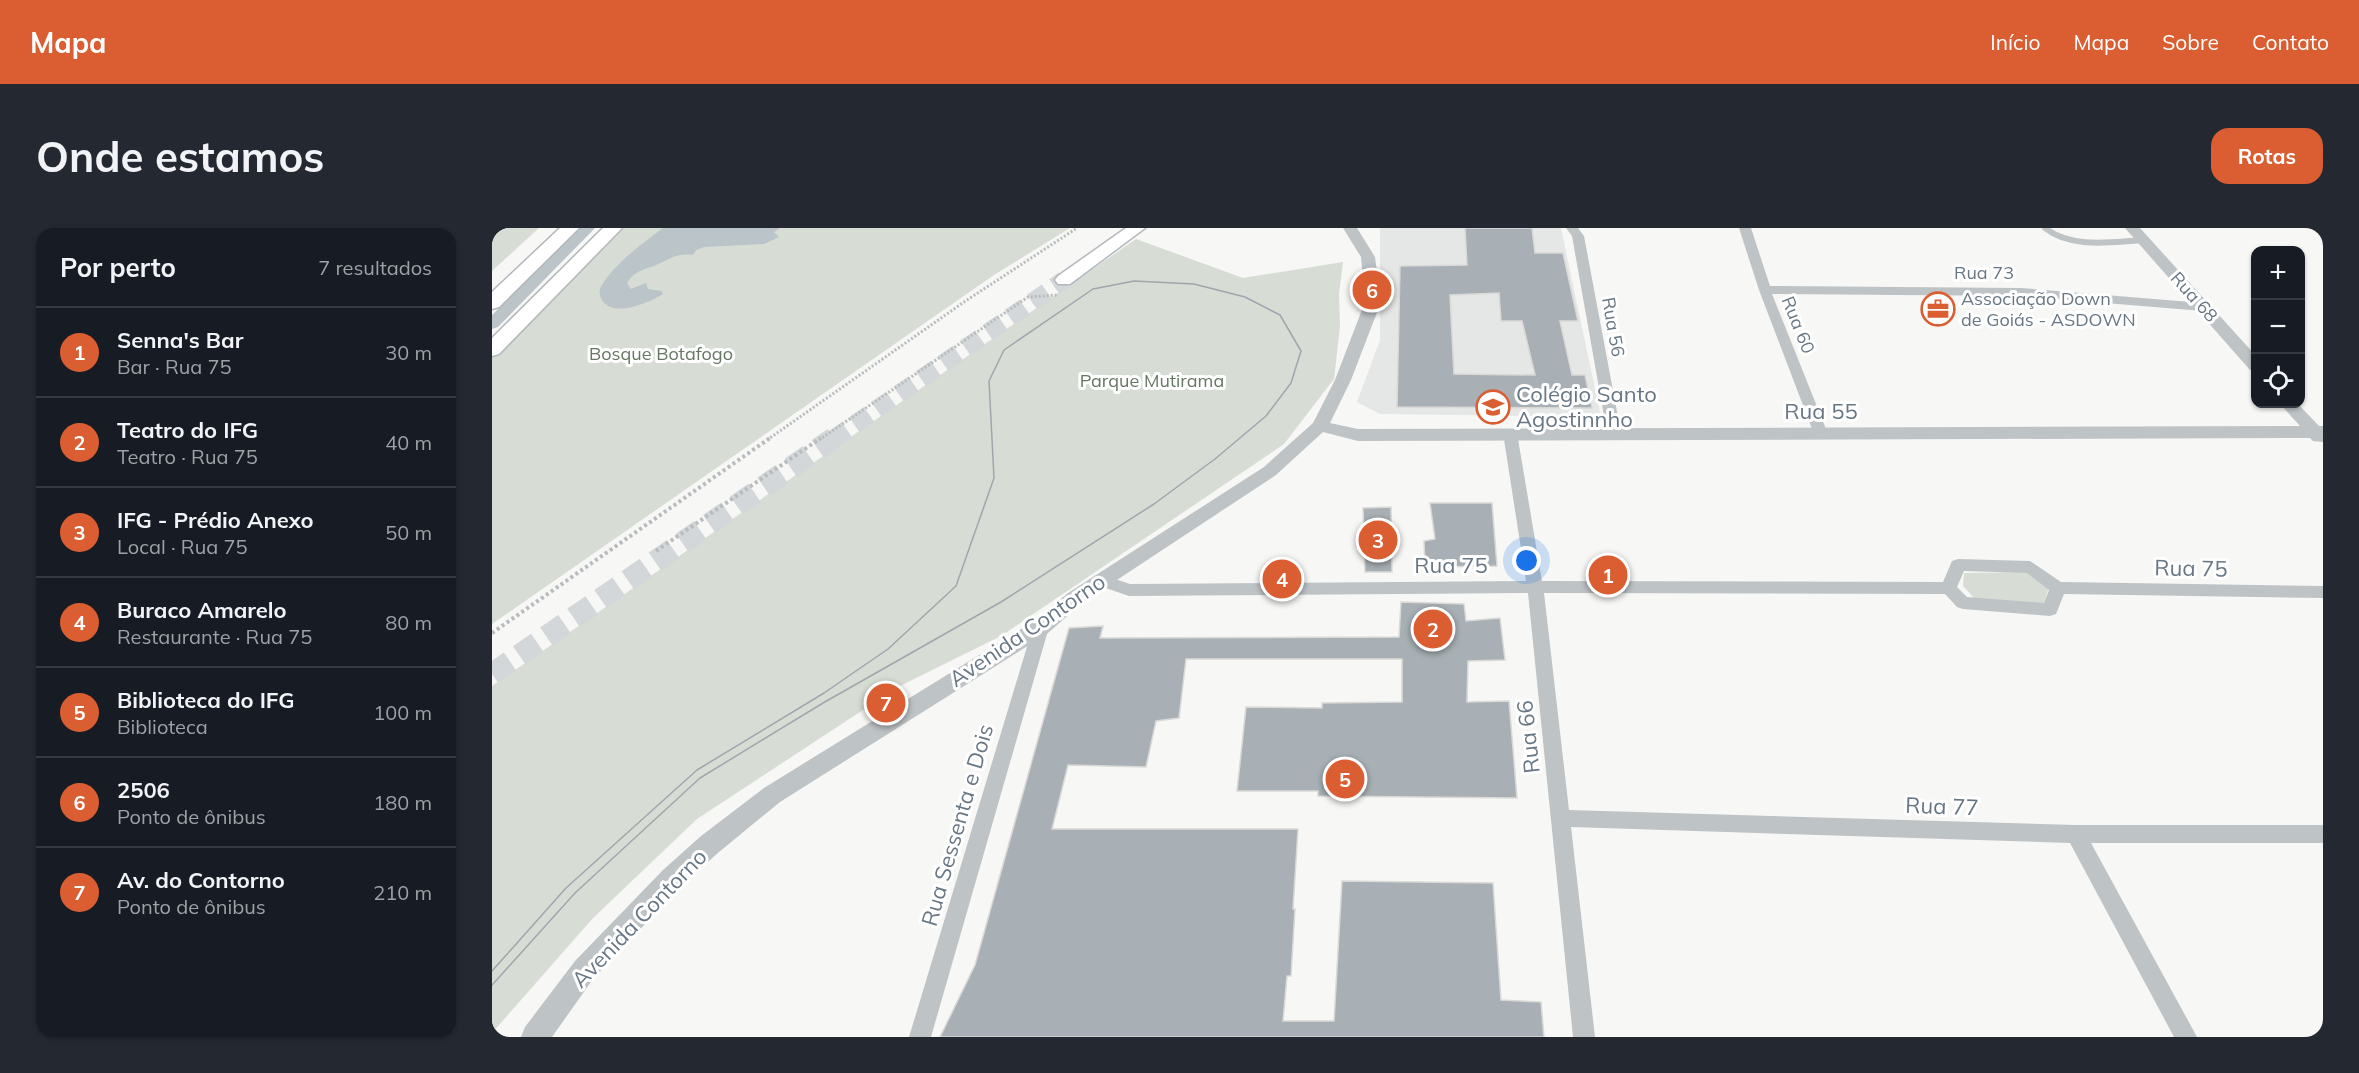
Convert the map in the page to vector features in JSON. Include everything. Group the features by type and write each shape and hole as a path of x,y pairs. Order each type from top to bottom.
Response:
{"main road":[{"path":"492,303 570,228"},
{"path":"492,350 613,228"},
{"path":"1061,281 1119,228"},
{"path":"1061,281 1137,228"}],"street":[{"name":"Avenida Contorno","path":"535,1037 584,970 672,878 710,844 772,795 1041,627 1100,580 1270,471 1320,426 1343,380 1374,302 1368,257 1350,228"},
{"name":"Rua 56","path":"1572,228 1578,236 1614,433"},
{"name":"Rua 60","path":"1745,228 1765,290 1821,434"},
{"name":"Rua 68","path":"2132,228 2251,360"},
{"name":"Rua 73","path":"1765,290 2021,292 2203,307"},
{"path":"2293,408 2320,435"},
{"name":"Rua 55","path":"1320,426 1358,435 1510,433 2320,435"},
{"name":"Rua 66","path":"1510,433 1535,587 1584,1037"},
{"path":"1958,565 2030,567 2058,588 2050,610 1963,603 1949,588 1958,565"},
{"name":"Rua 75","path":"1100,580 1129,590 1535,587 1949,588"},
{"name":"Rua 75","path":"2058,588 2323,592"},
{"name":"Rua Sessenta e Dois","path":"920,1037 1041,627"},
{"name":"Rua 77","path":"1561,818 2076,834 2323,834"},
{"path":"2076,834 2186,1037"}],"lane":[{"path":"2045,228 2050,235 2067,240 2143,240"}],"path":[{"path":"492,633 964,302 1077,228"},
{"path":"656,551 1028,297 1058,295 1061,281"}],"shaded area":[{"path":"663,228 780,228 774,232 779,237 764,244 704,247 696,250 693,255 677,256 640,271 633,275 627,283 631,289 646,283 648,289 661,291 663,294 640,305 622,309 606,304 601,298 600,291 614,269"},
{"path":"1380,228 1561,228 1601,417 1380,414 1357,402 1380,340"}],"green space":[{"path":"492,228 539,228 492,271"},
{"name":"Bosque Botafogo","path":"611,228 1070,228 994,275 492,624 492,343"},
{"name":"Parque Mutirama","path":"1136,239 1243,278 1343,262 1339,294 1340,326 1334,379 1284,444 1001,636 898,687 697,819 593,918 492,1033 492,686"},
{"path":"2027,572 2049,586 2044,604 1976,600 1963,586 1964,573"}],"building":[{"path":"1465,228 1532,228 1535,253 1563,253 1578,321 1560,321 1572,375 1585,375 1592,408 1397,407 1400,266 1467,265","holes":["1499,293 1501,321 1522,321 1535,375 1454,374 1450,295"]},
{"path":"1430,503 1492,503 1497,566 1425,567 1424,541 1435,539"},
{"path":"1391,507 1392,572 1365,572 1363,508"},
{"path":"1401,602 1464,604 1466,621 1500,618 1505,660 1468,661 1467,702 1509,701 1517,798 1318,796 1318,791 1237,791 1246,707 1322,708 1322,703 1402,702 1402,659 1186,659 1179,718 1156,721 1146,767 1068,765 1052,829 1298,829 1291,976 1287,976 1283,1021 1334,1021 1342,881 1493,883 1501,1000 1541,1002 1544,1037 940,1037 975,965 1069,628 1103,626 1100,638 1399,637"}],"waterway":[{"path":"492,324 588,228"}],"tunnel":[{"path":"832,440 1064,280"},
{"path":"492,674 834,438"}],"tram line":[{"path":"492,971 566,888 697,770 824,693 888,649 956,586 994,478 989,381 1004,350 1093,289 1134,281 1194,284 1245,297 1280,315 1301,351 1291,383 1266,416 1215,459 1154,504 1001,602 823,703 700,778 575,893 492,985"}],"place":[{"name":"2506","path":"1372,290"},
{"name":"Associação Down de Goiás - ASDOWN","path":"1938,309"},
{"name":"Colégio Santo Agostinnho","path":"1493,407"},
{"name":"IFG - Prédio Anexo","path":"1378,540"},
{"name":"Senna's Bar","path":"1608,575"},
{"name":"Buraco Amarelo","path":"1282,579"},
{"name":"Teatro do IFG","path":"1433,629"},
{"name":"Av. do Contorno","path":"886,703"},
{"name":"Biblioteca do IFG","path":"1345,779"}]}
